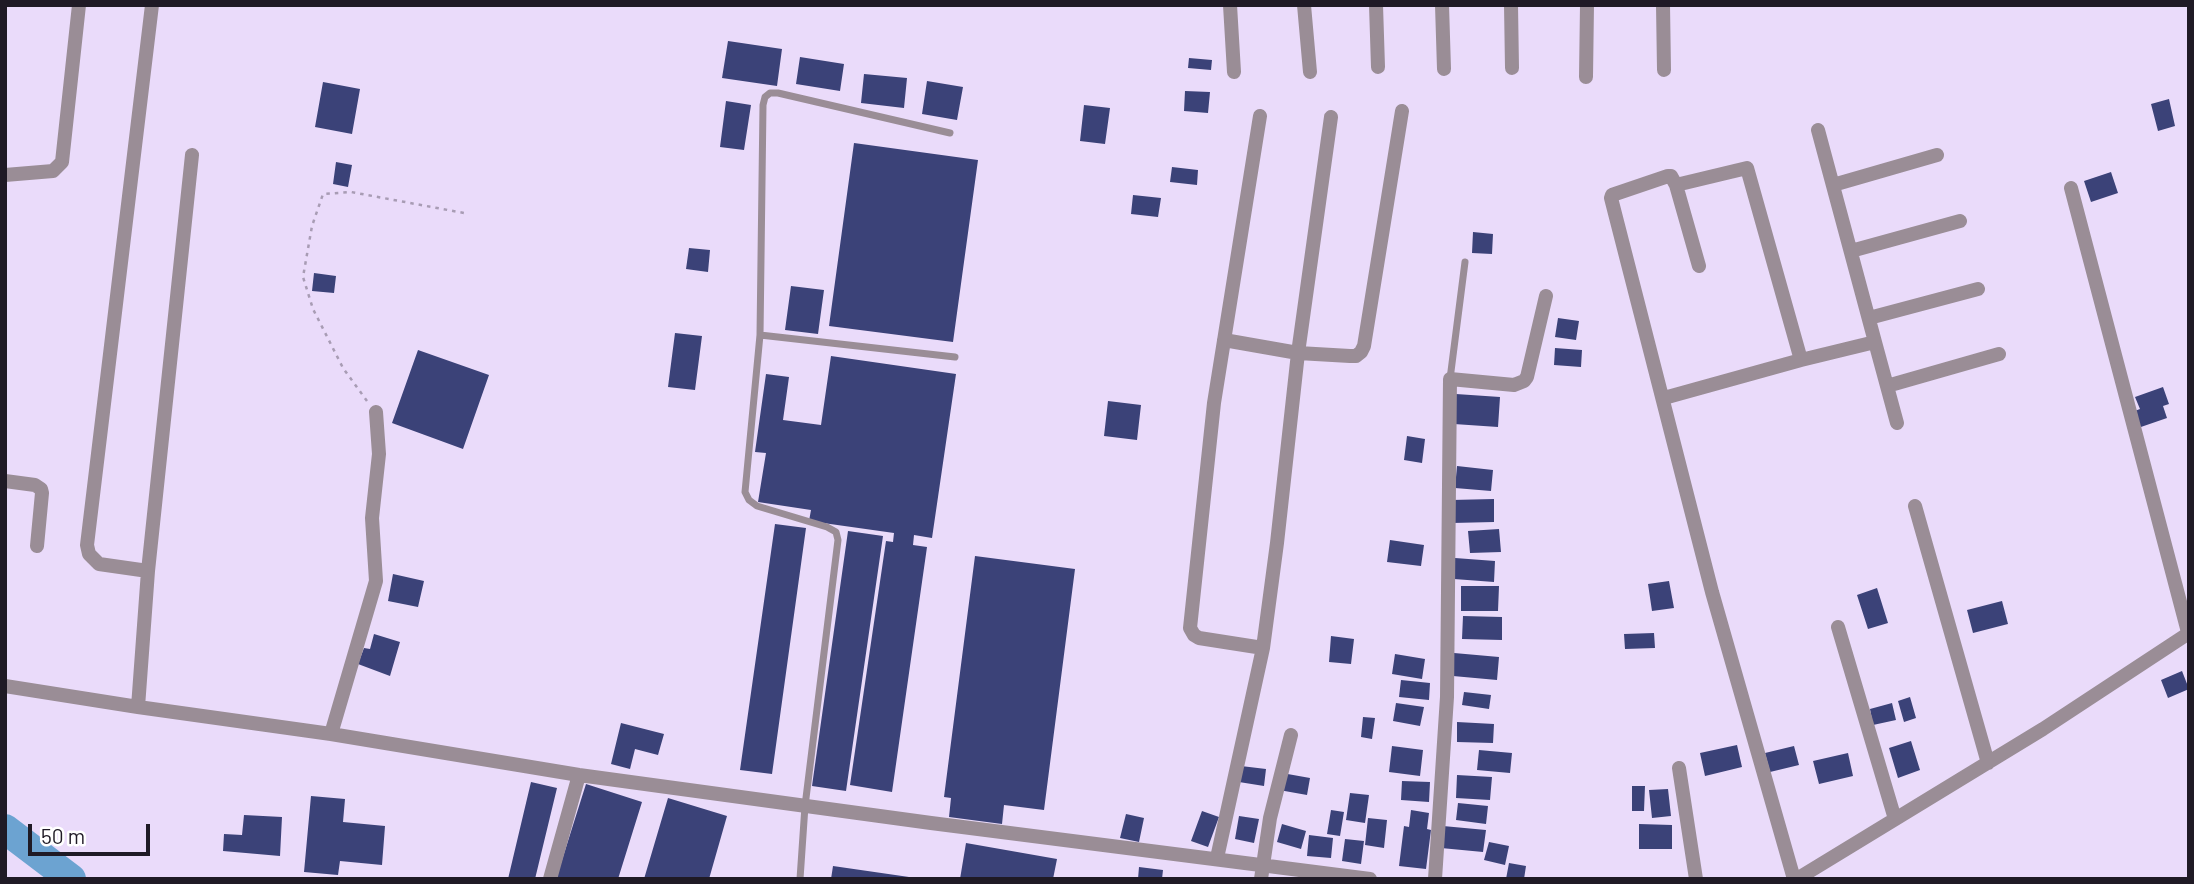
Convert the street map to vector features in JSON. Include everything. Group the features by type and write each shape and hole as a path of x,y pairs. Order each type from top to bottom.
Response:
{"street":[{"path":"5,174 53,171 62,162 79,5"},
{"path":"148,571 99,564 89,554 87,545 152,5"},
{"path":"1230,5 1234,72"},
{"path":"1304,5 1310,72"},
{"path":"1376,5 1378,67"},
{"path":"1441,5 1444,69"},
{"path":"1511,5 1512,68"},
{"path":"1586,76 1587,5"},
{"path":"1664,5 1664,70"},
{"path":"1224,340 1298,353 1356,356 1364,346 1402,111"},
{"path":"1260,116 1213,416 1190,628 1199,638 1263,648"},
{"path":"1217,858 1263,648 1298,353 1331,117"},
{"path":"1818,131 1897,423"},
{"path":"138,707 148,571 192,155"},
{"path":"1833,185 1937,155"},
{"path":"1676,185 1748,169 1801,360"},
{"path":"1699,266 1676,185 1671,176 1612,195 1712,592 1796,879 1988,762 2188,634 2071,188"},
{"path":"1851,251 1960,221"},
{"path":"1868,318 1978,289"},
{"path":"1435,879 1447,697 1450,379 1514,385 1524,381 1546,296"},
{"path":"1664,398 1875,342"},
{"path":"1887,386 1998,354"},
{"path":"331,734 376,581 372,537 379,454 376,412"},
{"path":"5,481 35,485 41,489 37,546"},
{"path":"1915,506 1988,762"},
{"path":"1838,627 1895,819"},
{"path":"5,685 579,775 1217,858 1262,871 1370,879"},
{"path":"1262,871 1270,818 1292,735"},
{"path":"1679,768 1696,879"},
{"path":"550,879 579,775"}],"lane":[{"path":"800,879 805,806 838,540 836,532 827,527 757,506 749,500 745,492 760,335 762,105 770,93 778,93 950,133"},
{"path":"1450,379 1465,262"},
{"path":"760,335 955,357"}],"path":[{"path":"376,412 343,368 313,309 303,277 312,226 323,194 351,192 464,213"}],"building":[{"path":"728,41 782,49 777,86 722,78"},
{"path":"800,57 844,64 840,91 796,84"},
{"path":"1189,58 1212,60 1211,70 1188,68"},
{"path":"864,74 907,78 904,108 861,103"},
{"path":"927,81 963,87 957,120 922,114"},
{"path":"323,82 360,89 352,134 315,127"},
{"path":"1185,91 1210,92 1208,113 1184,111"},
{"path":"2169,99 2175,126 2158,131 2151,104"},
{"path":"726,101 751,105 744,150 720,147"},
{"path":"1084,105 1110,108 1105,144 1080,141"},
{"path":"854,143 978,160 953,342 829,326"},
{"path":"336,162 352,165 348,187 333,184"},
{"path":"1172,167 1198,170 1197,185 1170,182"},
{"path":"2111,172 2118,193 2091,202 2084,181"},
{"path":"1133,195 1161,198 1158,217 1131,214"},
{"path":"1473,232 1493,234 1492,254 1472,253"},
{"path":"689,248 710,250 708,272 686,269"},
{"path":"314,273 336,276 334,293 312,291"},
{"path":"791,286 824,290 818,334 785,330"},
{"path":"1558,318 1579,321 1576,340 1555,337"},
{"path":"675,333 702,336 695,390 668,387"},
{"path":"1555,348 1582,350 1581,367 1554,365"},
{"path":"418,350 489,375 463,449 392,423"},
{"path":"831,356 956,374 932,538 914,535 913,545 927,547 892,792 850,785 886,541 893,542 894,533 809,521 811,510 758,502 766,453 755,452 766,374 789,377 783,420 821,425"},
{"path":"2163,387 2169,404 2163,406 2167,418 2138,428 2132,412 2140,409 2135,397"},
{"path":"1456,394 1500,397 1498,427 1454,424"},
{"path":"1108,401 1141,405 1137,440 1104,436"},
{"path":"1407,436 1425,439 1422,463 1404,460"},
{"path":"1457,466 1493,470 1491,491 1455,488"},
{"path":"1494,499 1494,522 1452,523 1451,500"},
{"path":"775,524 806,528 772,774 740,770"},
{"path":"1499,529 1501,552 1470,553 1468,531"},
{"path":"848,531 883,536 846,791 812,786"},
{"path":"1390,540 1424,545 1421,566 1387,562"},
{"path":"975,556 1075,569 1044,810 1004,805 1002,824 949,817 951,798 944,797"},
{"path":"1455,558 1495,561 1494,582 1454,579"},
{"path":"393,574 424,581 418,607 388,601"},
{"path":"1669,581 1674,608 1652,611 1648,584"},
{"path":"1461,586 1499,586 1498,611 1461,611"},
{"path":"1877,588 1888,623 1868,629 1857,595"},
{"path":"2002,601 2008,624 1973,633 1967,610"},
{"path":"1463,616 1502,617 1502,640 1462,639"},
{"path":"1654,633 1655,648 1625,649 1624,634"},
{"path":"374,634 400,642 390,676 358,664 364,648 370,649"},
{"path":"1331,636 1354,639 1351,664 1329,662"},
{"path":"1454,653 1499,657 1497,680 1453,676"},
{"path":"1395,654 1425,659 1422,679 1392,674"},
{"path":"2182,671 2189,689 2168,698 2161,680"},
{"path":"1401,680 1430,683 1429,700 1399,697"},
{"path":"1464,692 1491,695 1489,709 1462,705"},
{"path":"1910,697 1916,718 1904,722 1898,701"},
{"path":"1396,703 1424,707 1420,726 1393,721"},
{"path":"1892,703 1896,720 1873,725 1870,709"},
{"path":"1363,717 1375,718 1372,739 1361,737"},
{"path":"1457,722 1494,724 1493,743 1457,742"},
{"path":"621,723 664,734 658,755 635,749 630,769 611,764"},
{"path":"1911,741 1920,770 1898,778 1889,748"},
{"path":"1737,745 1742,767 1705,776 1700,753"},
{"path":"1392,746 1423,750 1420,776 1389,772"},
{"path":"1794,746 1799,765 1770,772 1765,753"},
{"path":"1479,750 1512,753 1510,773 1477,770"},
{"path":"1848,753 1853,776 1819,784 1813,761"},
{"path":"1241,766 1266,769 1264,786 1239,782"},
{"path":"1282,773 1310,778 1307,795 1279,790"},
{"path":"1457,775 1492,777 1490,800 1456,798"},
{"path":"1402,781 1430,782 1429,802 1401,800"},
{"path":"531,782 557,788 535,879 508,879"},
{"path":"586,784 642,802 618,879 556,879"},
{"path":"1632,786 1645,786 1644,811 1632,811"},
{"path":"1668,789 1671,816 1652,818 1649,790"},
{"path":"1350,793 1369,795 1365,823 1346,820"},
{"path":"311,796 345,799 343,822 385,826 382,865 340,861 338,875 304,872"},
{"path":"668,798 727,816 709,879 644,879"},
{"path":"1458,803 1488,806 1486,824 1456,820"},
{"path":"1331,810 1344,812 1340,836 1327,834"},
{"path":"1411,810 1429,813 1427,829 1431,830 1426,869 1399,866 1404,826 1409,827"},
{"path":"1202,811 1219,817 1208,847 1191,841"},
{"path":"1126,814 1144,818 1139,842 1120,838"},
{"path":"244,815 282,817 280,856 223,851 224,834 242,835"},
{"path":"1239,816 1259,819 1254,843 1235,839"},
{"path":"1368,818 1387,820 1384,848 1365,845"},
{"path":"1282,824 1306,831 1301,849 1277,842"},
{"path":"1639,824 1672,825 1672,849 1639,849"},
{"path":"1443,826 1486,830 1483,852 1441,848"},
{"path":"1309,835 1333,838 1331,858 1307,856"},
{"path":"1345,839 1364,841 1361,864 1342,861"},
{"path":"1489,842 1509,846 1505,865 1484,860"},
{"path":"966,843 1057,859 1053,879 960,879"},
{"path":"1509,863 1526,866 1524,879 1506,879"},
{"path":"833,866 909,877 909,879 831,879"},
{"path":"1139,867 1163,870 1162,879 1138,879"}],"waterway":[{"path":"5,829 71,879"}]}
